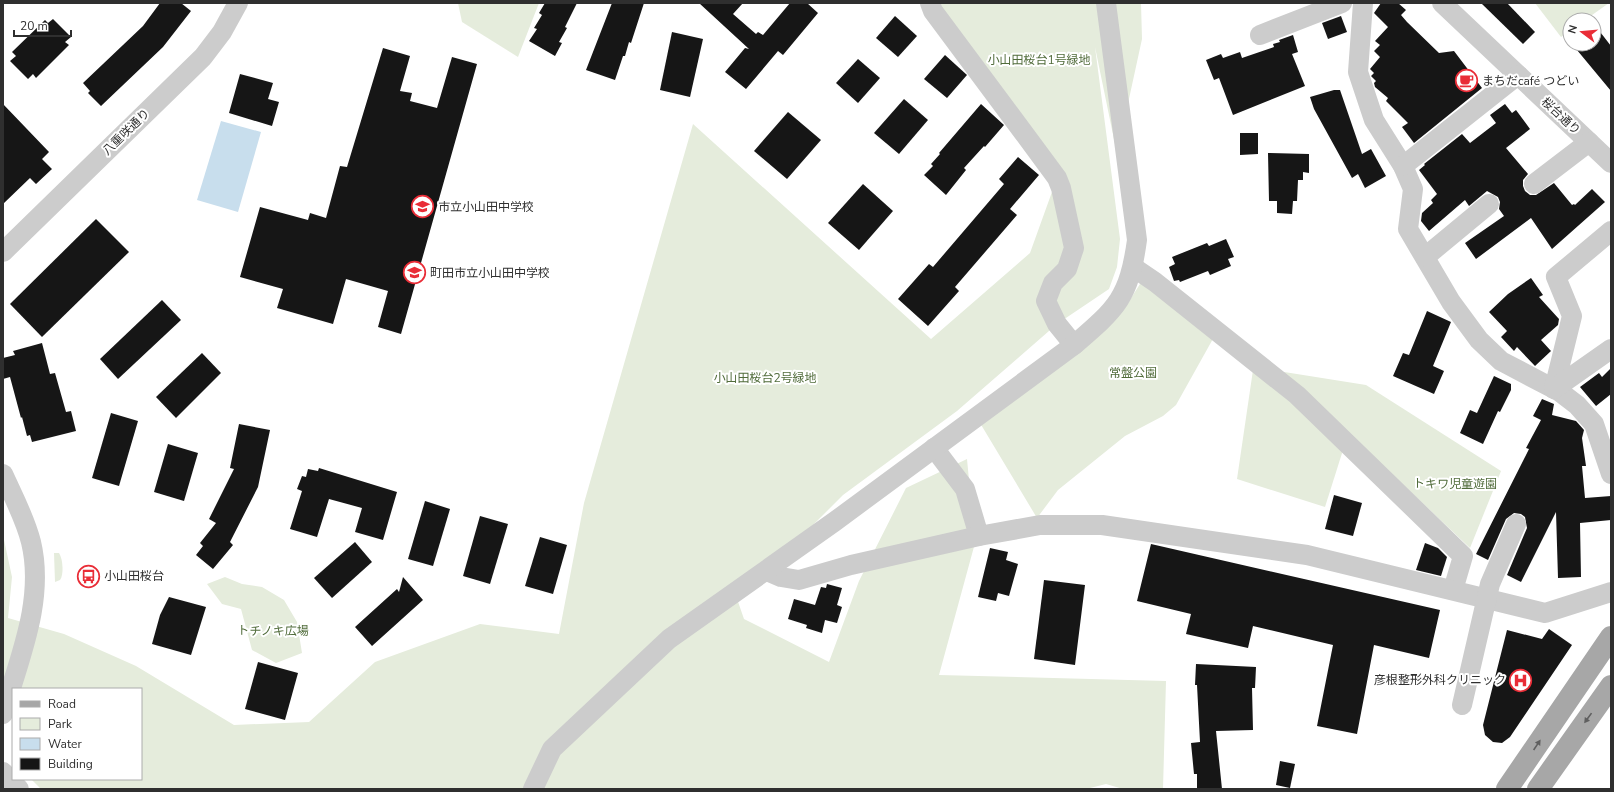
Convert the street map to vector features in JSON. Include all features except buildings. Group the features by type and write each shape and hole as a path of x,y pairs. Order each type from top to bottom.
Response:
{"main road":[{"path":"1507,789 1611,637"},
{"path":"1522,766 1525,778 1540,786 1611,686"}],"street":[{"name":"八重咲通り","path":"3,252 203,57 222,32 238,3"},
{"path":"930,3 933,11 1057,178 1061,188 1074,248 1067,270 1053,283 1046,301 1057,324 1074,345"},
{"path":"534,789 552,749 669,639 767,571 1074,345 1099,323 1119,302 1126,288 1133,267 1137,240 1106,3"},
{"path":"1260,35 1342,3"},
{"path":"1363,3 1358,72 1374,120 1414,189 1408,229 1451,302 1479,340 1501,361 1554,389 1577,405 1594,424 1611,474"},
{"name":"桜台通り","path":"1442,3 1611,163"},
{"path":"1402,166 1518,75"},
{"path":"1534,184 1589,142"},
{"path":"1425,257 1489,204"},
{"path":"1554,389 1572,316 1556,277 1611,231"},
{"path":"1133,267 1155,282 1296,395 1463,556 1453,590"},
{"path":"1554,389 1611,349"},
{"path":"934,448 965,489 979,536"},
{"path":"3,474 29,536 33,552 35,590 29,624 3,714"},
{"path":"1462,705 1490,584 1516,524"},
{"path":"767,571 781,577 799,580 851,565 979,536 1040,525 1102,525 1307,555 1545,613 1611,592"},
{"path":"3,772 19,789"}],"green space":[{"path":"458,3 539,3 518,57 462,22"},
{"path":"930,3 1141,3 1142,39 1117,154 1095,47 1120,239 1117,267 1109,289 1057,324 957,411 843,495 767,571 735,593 744,619 829,662 859,581 906,488 967,459 975,543 939,675 1166,681 1163,789 1123,789 1106,784 1086,789 41,789 32,780 142,780 142,688 12,688 12,718 3,715 3,535 12,577 8,618 64,634 136,666 234,725 309,722 375,662 480,624 559,634 584,503 693,124 931,339 1030,253 1057,178"},
{"path":"1535,3 1609,3 1596,12 1562,12 1561,37"},
{"name":"常盤公園","path":"1140,284 1149,284 1214,337 1176,405 1163,416 1125,436 1058,490 1037,518 980,423 1126,306"},
{"path":"1253,370 1294,402 1343,450 1325,507 1237,479"},
{"name":"トキワ児童遊園","path":"1278,371 1366,385 1501,471 1470,548 1301,388"},
{"path":"54,553 59,553 62,567 61,578 55,582"},
{"name":"トチノキ広場","path":"225,577 242,584 262,587 284,600 297,622 302,653 276,663 252,650 241,609 222,604 207,584"}],"water":[{"path":"221,121 261,132 238,212 197,200"}],"place":[{"name":"まちだcafé つどい","path":"1467,81"},
{"name":"市立小山田中学校","path":"422,207"},
{"name":"町田市立小山田中学校","path":"415,273"},
{"name":"小山田桜台","path":"88,576"},
{"name":"彦根整形外科クリニック","path":"1521,680"}],"park label":[{"name":"小山田桜台1号緑地","path":"1039,60"},
{"name":"小山田桜台2号緑地","path":"765,378"}]}
